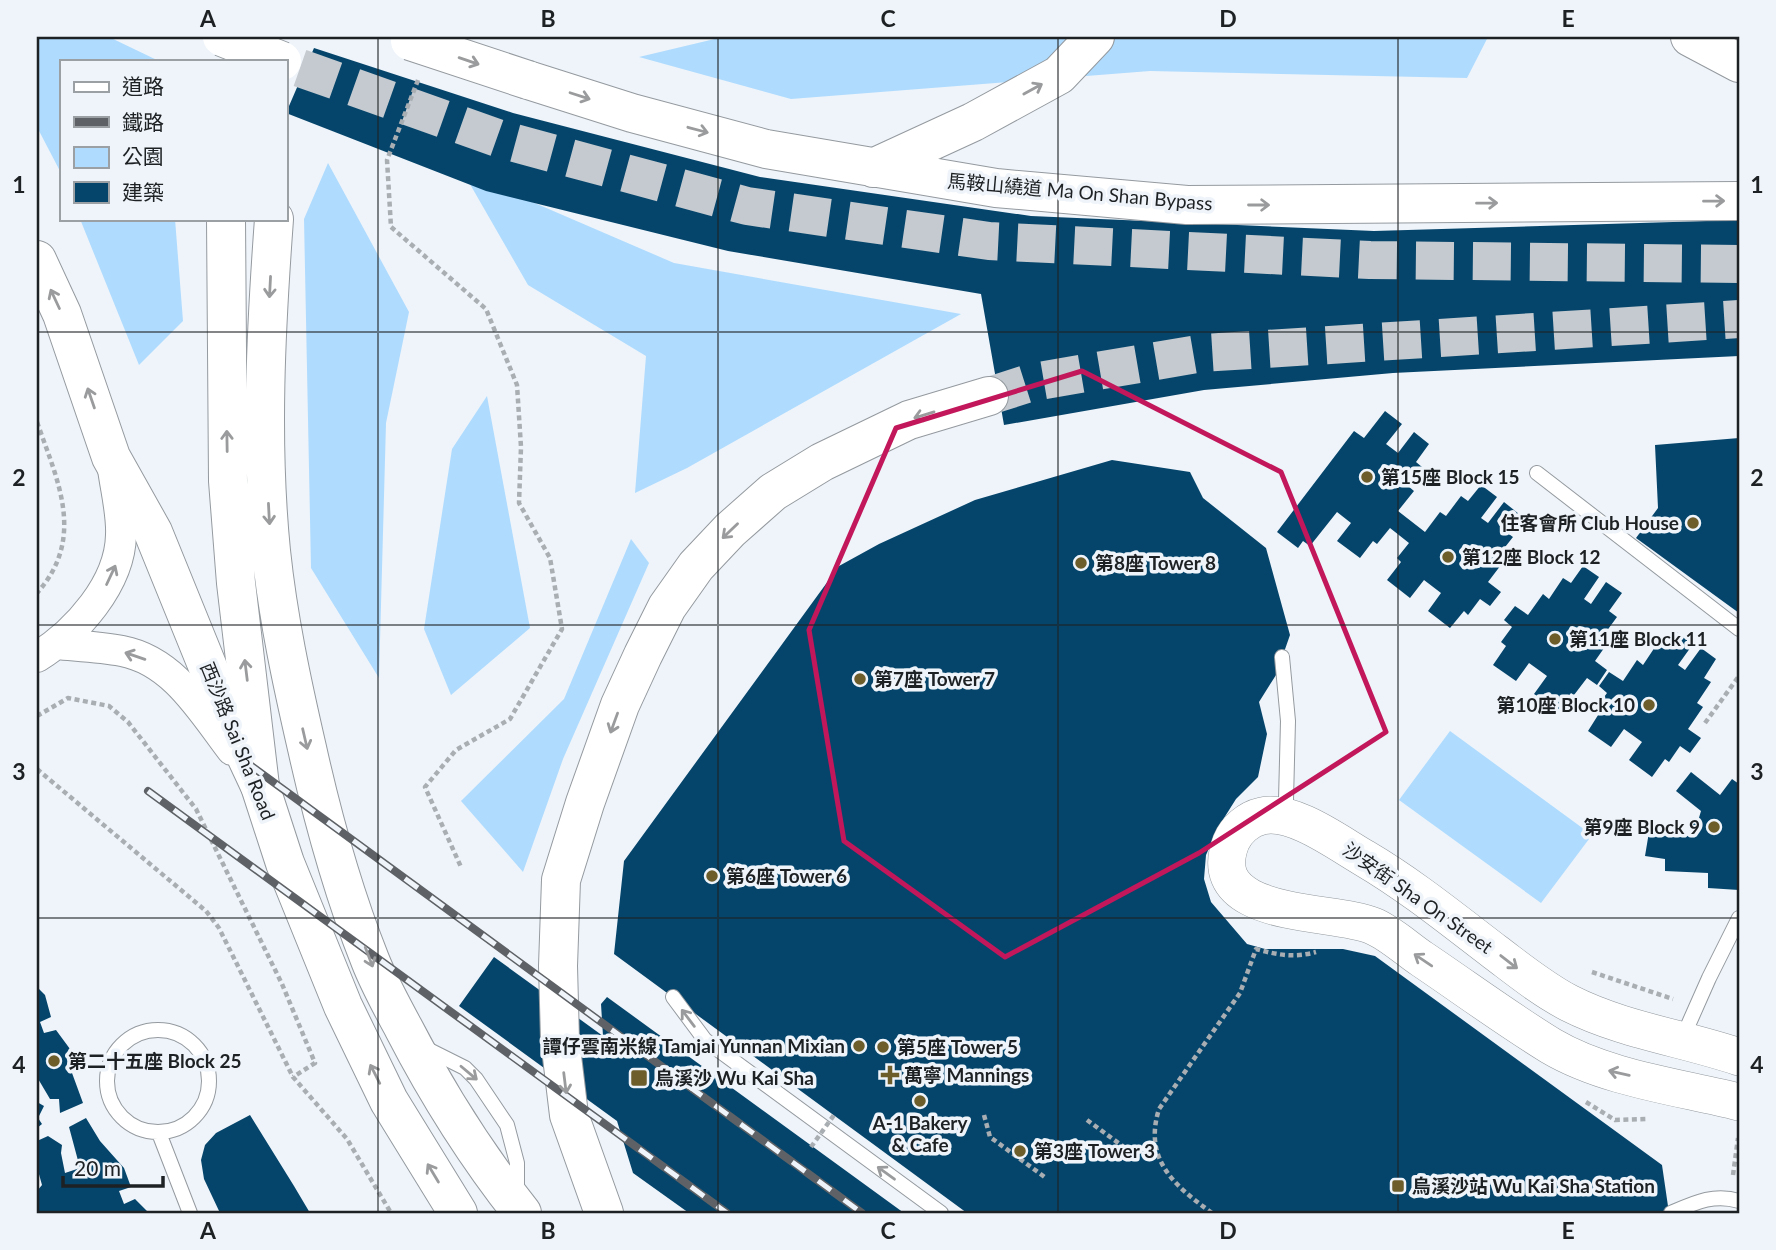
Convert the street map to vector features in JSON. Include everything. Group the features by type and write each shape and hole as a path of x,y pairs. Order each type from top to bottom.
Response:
{"main road":[{"path":"222,37 287,58"},
{"path":"234,60 237,37"},
{"name":"馬鞍山繞道 Ma On Shan Bypass","path":"399,37 632,113 766,149 996,188 1187,205 1739,201"},
{"path":"873,168 973,122 1059,75 1095,37"},
{"path":"1689,37 1739,62"},
{"path":"226,220 228,481 236,583 260,786"},
{"path":"274,220 267,331 267,448 271,549 290,678 332,851 370,960 409,1040 471,1145 519,1210"},
{"name":"西沙路 Sai Sha Road","path":"37,260 62,314 111,457 153,532 231,724 260,786 285,863 360,1042 389,1101 458,1213"},
{"path":"604,1213 569,1115 560,1040 558,966 561,880 620,705 643,655 667,607 696,566 730,530 773,492 822,462 909,420 989,396"}],"street":[{"path":"47,650 100,596 117,563 121,533 111,457"},
{"path":"47,650 122,651 153,662 187,691 260,786"},
{"name":"沙安街 Sha On Street","path":"1739,1057 1604,1018 1568,1003 1528,978 1384,870 1289,817 1256,817 1240,829 1221,857 1237,888 1274,915 1373,926 1555,1048 1606,1070 1739,1102"},
{"path":"1682,1040 1674,1061 1685,1088"}],"lane":[{"path":"1537,473 1739,629"},
{"path":"1282,657 1288,721 1286,800 1289,817"},
{"path":"1682,1040 1739,918"},
{"path":"673,997 705,1040 941,1213"},
{"path":"147,1030 181,1034 195,1044 205,1059 209,1075 209,1092 202,1108 191,1121 176,1130 159,1133 142,1130 127,1123 108,1095 106,1079 110,1062 118,1047 131,1036 147,1030"},
{"path":"159,1133 190,1213"},
{"path":"1671,1213 1704,1199 1726,1197 1739,1201"}],"path":[{"path":"421,74 387,159 391,227 486,309 517,385 521,447 519,503 550,558 562,629 510,719 456,750 425,787 461,867"},
{"path":"37,422 58,481 65,518 60,553 53,570 37,593"},
{"path":"1705,723 1739,676"},
{"path":"37,716 68,698 109,706 128,722 196,809 282,984 315,1063 293,1077"},
{"path":"37,769 206,911 219,928 293,1077 347,1139 391,1213"},
{"path":"1212,1213 1181,1191 1169,1176 1155,1146 1154,1124 1159,1109 1240,993 1256,949"},
{"path":"1589,971 1696,1006"},
{"path":"811,1147 834,1115"},
{"path":"984,1115 990,1137 1046,1178"},
{"path":"1087,1120 1132,1153 1155,1146"}],"highlighted area":[{"path":"1082,371 1281,472 1386,732 1199,853 1005,957 844,841 809,630 896,428"}],"green space":[{"path":"37,37 109,37 157,60 60,60 60,171 37,127"},
{"path":"723,37 1488,37 1467,78 1150,71 791,99 639,57"},
{"path":"328,163 409,312 386,423 379,678 311,568 304,219"},
{"path":"463,172 674,263 961,314 687,468 635,493 646,356 528,285"},
{"path":"80,220 175,220 183,321 139,365"},
{"path":"487,396 530,628 451,695 424,629 452,449"},
{"path":"631,539 649,563 563,759 523,872 461,801 564,699"},
{"path":"1450,731 1592,835 1541,903 1399,800"}],"building":[{"path":"314,48 513,113 760,177 1031,216 1374,231 1739,220 1739,356 1393,373 1204,390 1004,425 981,294 728,251 486,191 287,113"},
{"path":"1385,411 1402,424 1386,444 1398,453 1414,432 1429,444 1416,462 1422,467 1408,486 1414,491 1398,511 1425,532 1440,512 1446,516 1461,496 1468,501 1481,485 1497,497 1481,518 1488,523 1504,502 1519,514 1506,532 1513,537 1498,556 1504,561 1488,582 1501,592 1490,606 1480,599 1468,615 1464,611 1450,628 1428,611 1441,593 1424,580 1410,598 1387,580 1401,562 1397,558 1409,543 1390,528 1377,544 1373,541 1360,558 1337,541 1351,523 1337,512 1310,546 1303,541 1298,548 1277,532 1354,431 1364,438"},
{"name":"住客會所 Club House","path":"1739,438 1739,613 1636,538 1658,508 1655,445"},
{"path":"1112,460 1190,472 1203,498 1266,548 1290,635 1276,675 1259,702 1267,734 1258,777 1236,799 1219,826 1206,855 1204,879 1211,902 1247,944 1265,949 1343,949 1375,956 1662,1165 1669,1213 967,1213 614,954 624,861 839,566 879,544 975,500"},
{"name":"第11座 Block 11","path":"1583,566 1599,577 1584,599 1591,604 1606,582 1622,593 1609,611 1617,617 1603,636 1609,641 1595,661 1607,670 1597,685 1587,678 1558,710 1534,694 1547,676 1529,663 1516,681 1493,665 1506,646 1501,642 1512,627 1504,620 1515,606 1528,615 1543,594 1549,599 1563,578 1571,583"},
{"name":"第10座 Block 10","path":"1677,632 1693,644 1678,665 1685,670 1701,648 1716,659 1704,678 1711,682 1697,703 1703,707 1688,729 1701,738 1690,753 1680,746 1669,762 1665,759 1652,777 1629,760 1642,742 1624,729 1611,747 1588,731 1600,712 1596,708 1607,693 1599,686 1609,672 1623,681 1637,660 1643,665 1657,644 1665,649"},
{"name":"第9座 Block 9","path":"1691,772 1720,795 1732,779 1739,784 1739,890 1708,888 1708,873 1665,871 1665,859 1645,856 1649,832 1689,836 1689,820 1698,821 1701,811 1676,791"},
{"name":"烏溪沙 Wu Kai Sha","path":"494,957 603,1036 601,1004 607,997 904,1213 689,1213 633,1173 617,1121 459,1006"},
{"name":"第二十五座 Block 25","path":"37,987 45,995 51,1017 40,1022 44,1033 56,1030 70,1049 72,1073 83,1103 60,1113 59,1099 50,1099 37,1077"},
{"name":"第二十五座 Block 25","path":"37,1102 44,1106 38,1118 42,1124 37,1128"},
{"path":"250,1115 310,1213 220,1213 204,1179 201,1160 205,1145 216,1133"},
{"path":"86,1118 100,1141 124,1168 131,1187 119,1191 124,1204 135,1199 149,1213 37,1213 37,1191 42,1185 37,1167 37,1141 48,1136 62,1145 65,1173 80,1168 69,1127"}],"tunnel":[{"path":"300,68 500,139 747,206 989,241 1370,260 1739,264"},
{"path":"989,396 1033,382 1203,353 1739,319"}],"railway":[{"path":"250,765 862,1213"},
{"path":"148,791 727,1213"}],"place":[{"name":"第15座 Block 15","path":"1367,477"},
{"name":"住客會所 Club House","path":"1693,523"},
{"name":"第12座 Block 12","path":"1448,557"},
{"name":"第8座 Tower 8","path":"1081,563"},
{"name":"第11座 Block 11","path":"1555,639"},
{"name":"第7座 Tower 7","path":"860,679"},
{"name":"第10座 Block 10","path":"1649,705"},
{"name":"第9座 Block 9","path":"1714,827"},
{"name":"第6座 Tower 6","path":"712,876"},
{"name":"譚仔雲南米線 Tamjai Yunnan Mixian","path":"859,1046"},
{"name":"第5座 Tower 5","path":"883,1047"},
{"name":"第二十五座 Block 25","path":"54,1061"},
{"name":"萬寧 Mannings","path":"890,1075"},
{"name":"烏溪沙 Wu Kai Sha","path":"639,1078"},
{"name":"A-1 Bakery & Cafe","path":"920,1101"},
{"name":"第3座 Tower 3","path":"1020,1151"},
{"name":"烏溪沙站 Wu Kai Sha Station","path":"1398,1186"}]}
